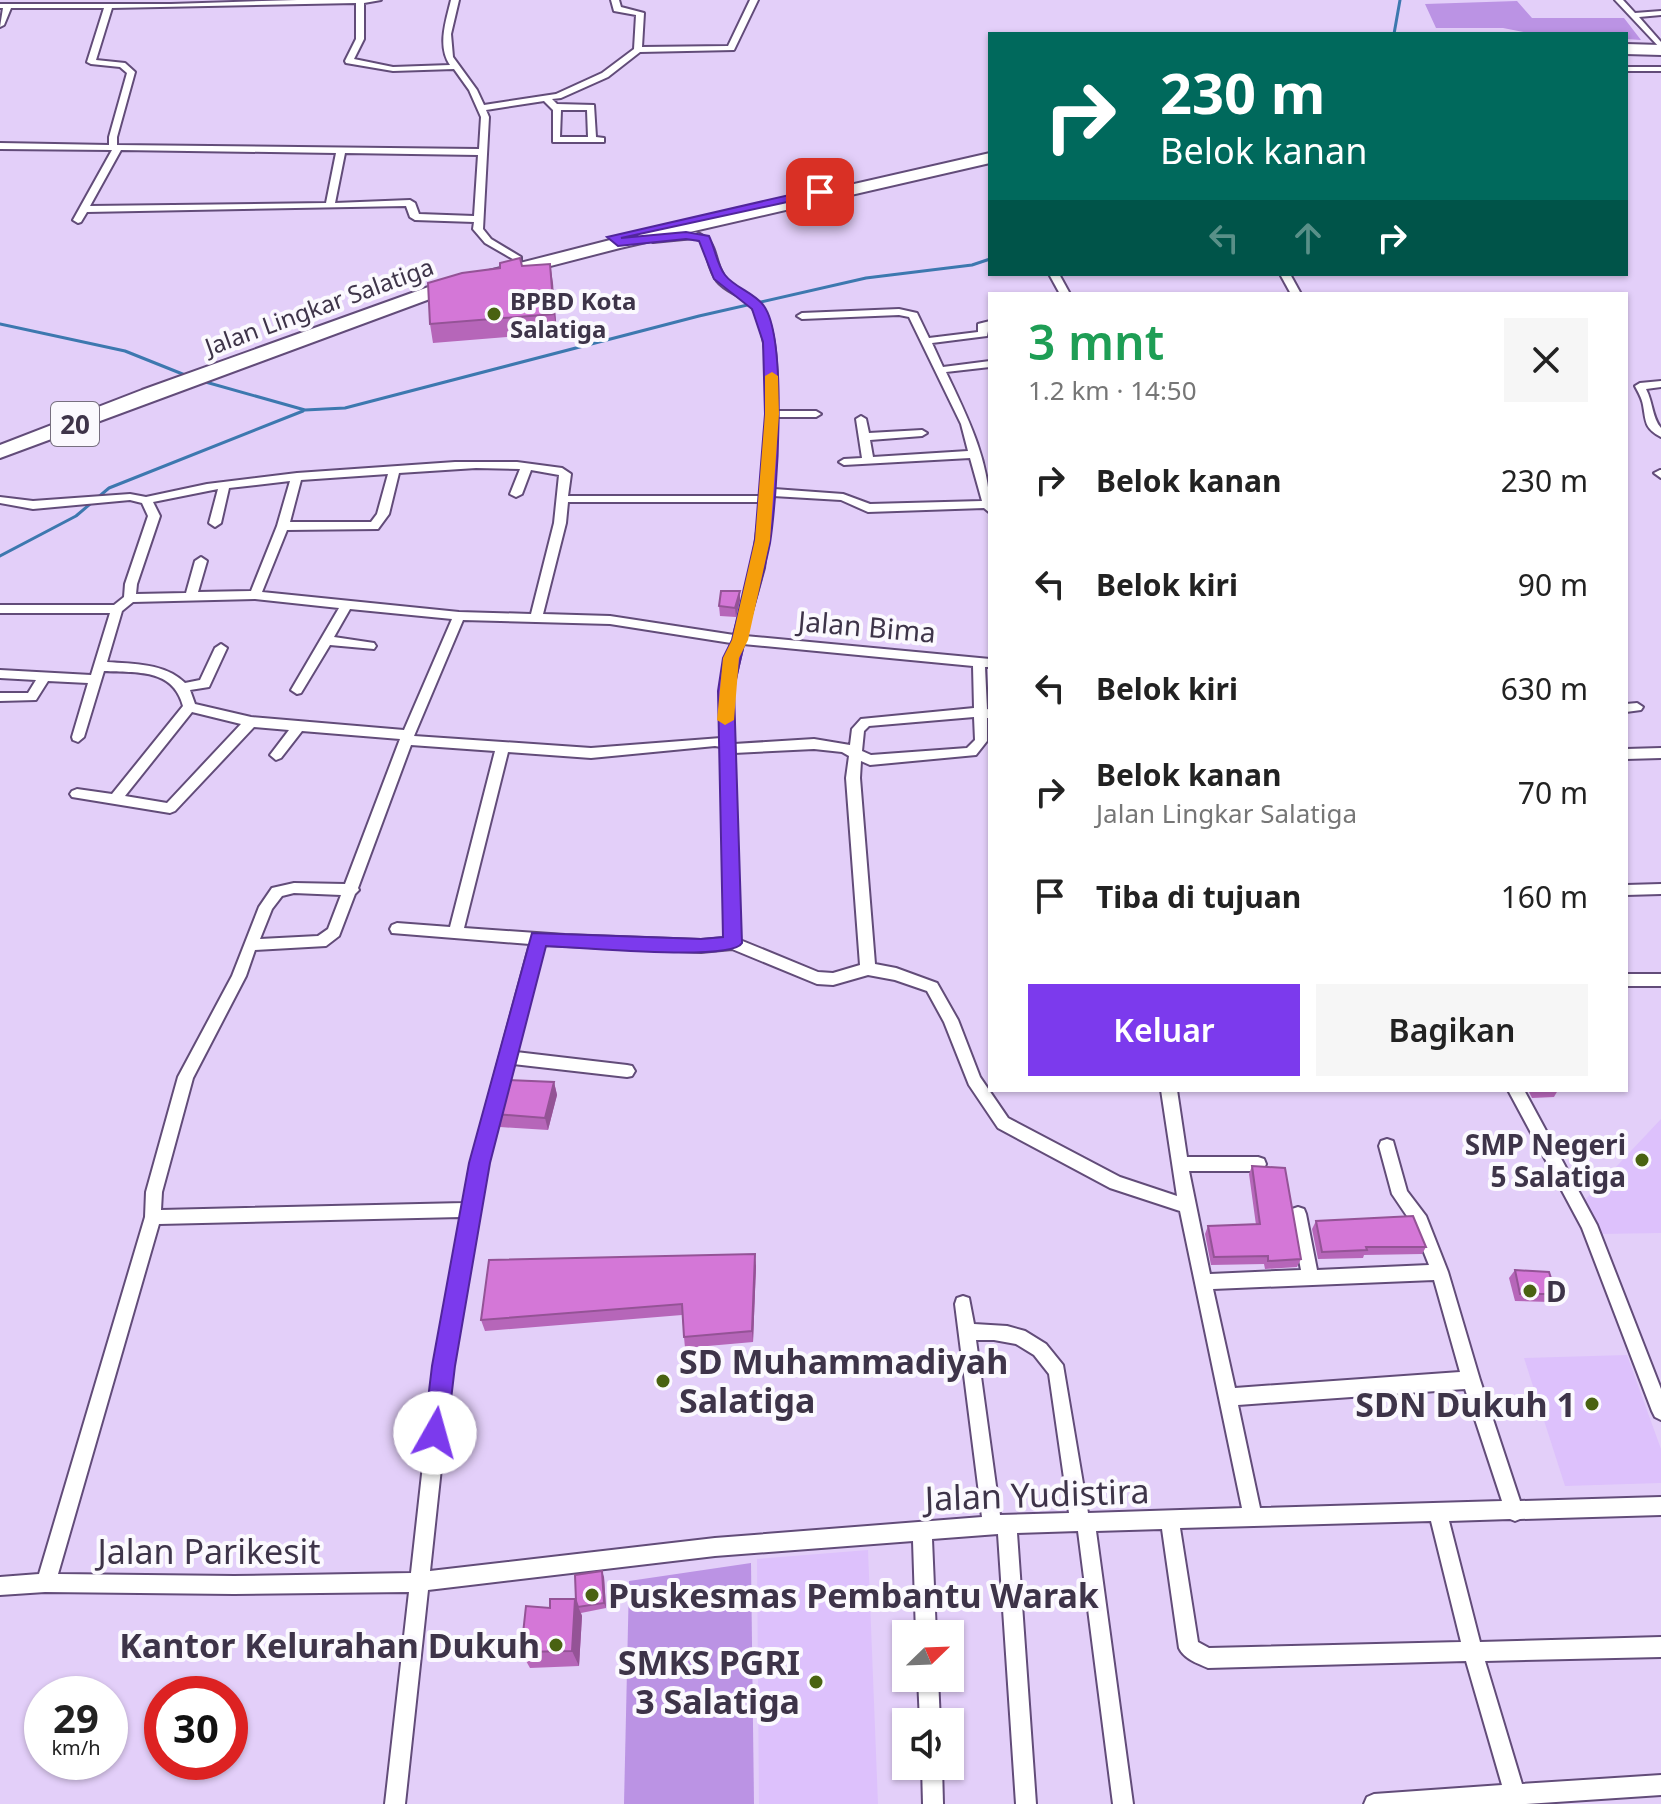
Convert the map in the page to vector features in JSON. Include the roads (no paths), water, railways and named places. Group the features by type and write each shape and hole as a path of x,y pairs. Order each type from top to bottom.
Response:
{"highway":[{"path":"1628,43 1660,46"},
{"path":"1628,49 1660,46"},
{"name":"Jalan Lingkar Salatiga","path":"0,440 440,289 560,253 988,151"},
{"name":"Jalan Lingkar Salatiga","path":"615,240 988,158"},
{"name":"Jalan Lingkar Salatiga","path":"219,365 436,282 518,259 560,253"},
{"name":"Jalan Lingkar Salatiga","path":"0,452 144,390"}],"street":[{"path":"0,25 4,6 171,6 377,0"},
{"path":"455,0 447,42 454,67 473,90 486,126 481,152 477,219 483,237 518,259"},
{"path":"615,0 617,9 640,12 638,50"},
{"path":"481,108 546,98 591,83 638,50 720,51 731,48 754,0"},
{"path":"1619,0 1660,46"},
{"path":"360,1 360,39 349,61 393,69 454,67"},
{"path":"78,220 115,147 113,137 131,72 122,65 91,62 109,5"},
{"path":"1634,15 1661,13"},
{"path":"1628,69 1661,69"},
{"path":"546,98 555,107 556,140 596,140 591,107 555,107"},
{"path":"0,146 481,152"},
{"path":"330,206 341,149"},
{"path":"85,209 410,203 415,217 477,219"},
{"path":"615,240 686,235 704,239 719,276 726,285 755,303 770,342 772,414 758,567 740,640 731,658 726,691 733,943"},
{"path":"802,316 905,312 913,315 966,424 988,502"},
{"path":"926,341 983,334 982,326 988,324"},
{"path":"941,370 988,364"},
{"path":"1661,384 1640,386 1648,403 1649,421 1661,434"},
{"path":"772,414 816,414"},
{"path":"861,419 868,461"},
{"path":"864,437 922,433"},
{"path":"844,462 976,454"},
{"path":"0,500 33,505 130,497 146,500 297,476 476,465 562,472 566,479 565,499 536,618"},
{"path":"516,494 526,468"},
{"path":"283,526 374,526 383,514 394,470"},
{"path":"255,595 283,526 297,476"},
{"path":"215,523 224,486"},
{"path":"565,499 837,496 868,508 988,506"},
{"path":"78,737 117,609 130,598 131,584 154,516 146,500"},
{"path":"192,594 201,561"},
{"name":"Jalan Bima","path":"130,598 192,594 255,595 459,616 629,622 740,640 984,663"},
{"path":"297,690 347,604"},
{"path":"0,609 117,609"},
{"path":"250,945 313,943 329,938 338,926 407,738 459,616"},
{"path":"326,640 370,646"},
{"path":"184,687 205,684 221,648"},
{"path":"189,707 251,722 502,748 611,753 715,741 726,746 814,744 844,748 863,759 879,760 971,752 981,741 984,663"},
{"path":"0,674 45,676 154,671 176,679 184,687 189,707"},
{"path":"0,697 32,697 45,676"},
{"path":"115,800 189,707"},
{"path":"868,969 853,778 858,729 866,722 984,713"},
{"path":"77,794 170,808 251,722"},
{"path":"276,755 298,727"},
{"path":"456,931 502,748"},
{"path":"1628,754 1661,753"},
{"path":"46,1583 153,1217 152,1201 186,1077 239,976 266,907 277,892 294,888 352,890"},
{"path":"1628,890 1661,889"},
{"path":"397,929 701,946 733,943 817,978 842,977 868,969 896,974 932,987 951,1020 985,1100 1011,1130 1054,1148 1132,1190 1187,1206"},
{"path":"395,1804 443,1366 470,1210 539,938"},
{"path":"1628,980 1661,980"},
{"path":"508,1057 627,1071"},
{"path":"1169,1092 1187,1206 1253,1516"},
{"path":"1517,1092 1589,1225 1661,1411"},
{"path":"1387,1146 1400,1194 1420,1221 1440,1272 1471,1380 1515,1512"},
{"path":"1181,1164 1258,1164"},
{"path":"153,1217 470,1210"},
{"path":"1298,1214 1310,1275"},
{"path":"1204,1282 1310,1275 1440,1272"},
{"path":"963,1304 1000,1525 1026,1804"},
{"path":"966,1332 1005,1331 1026,1338 1042,1350 1057,1371 1083,1522 1123,1804"},
{"path":"1228,1397 1471,1380"},
{"name":"Jalan Yudistira","path":"419,1582 715,1547 1000,1525 1661,1506"},
{"path":"1438,1514 1472,1650 1515,1795"},
{"path":"1170,1521 1189,1648 1208,1658 1661,1647"},
{"path":"922,1531 925,1620"},
{"name":"Jalan Parikesit","path":"0,1586 46,1583 234,1585 419,1582"},
{"path":"932,1780 933,1804"},
{"path":"1374,1804 1661,1785"}],"waterway":[{"path":"1394,32 1400,0"},
{"path":"202,381 305,410 345,408 699,316 866,278 972,265 988,260"},
{"path":"0,324 125,351 190,377"},
{"path":"0,556 76,516 109,488 303,411"}],"place":[{"name":"BPBD Kota Salatiga","path":"494,314"},
{"name":"SMP Negeri 5 Salatiga","path":"1642,1160"},
{"name":"D","path":"1530,1291"},
{"name":"SD Muhammadiyah Salatiga","path":"663,1381"},
{"name":"SDN Dukuh 1","path":"1592,1404"},
{"name":"Puskesmas Pembantu Warak","path":"592,1595"},
{"name":"Kantor Kelurahan Dukuh","path":"556,1645"},
{"name":"SMKS PGRI 3 Salatiga","path":"816,1682"}]}
